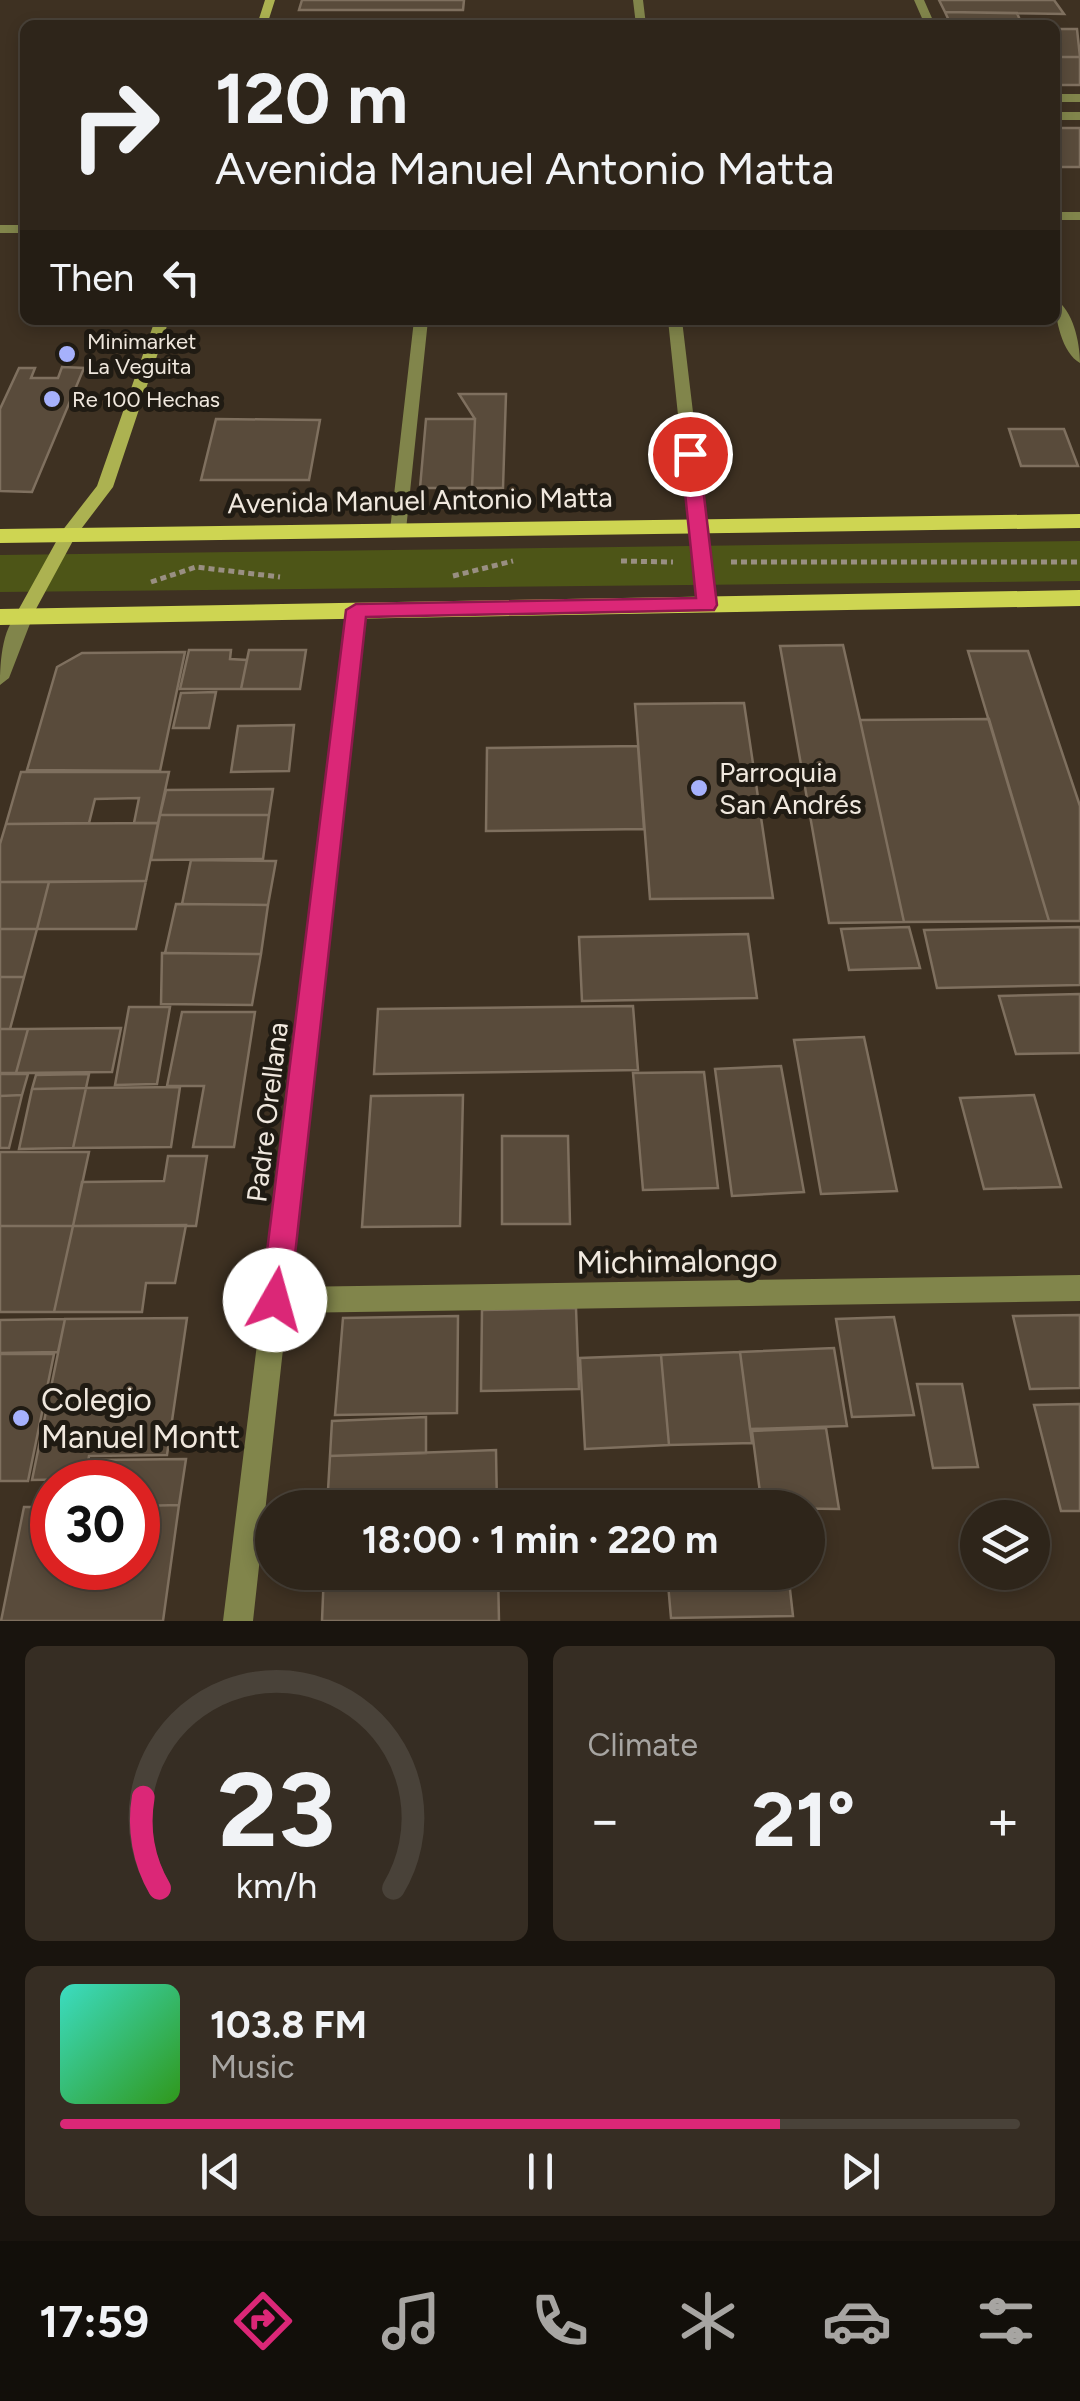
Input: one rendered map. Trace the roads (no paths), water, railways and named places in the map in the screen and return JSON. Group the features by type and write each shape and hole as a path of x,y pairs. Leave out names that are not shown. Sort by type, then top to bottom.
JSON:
{"main road":[{"path":"12,617 105,488 160,325"},
{"name":"Avenida Manuel Antonio Matta","path":"0,536 1080,521"},
{"path":"12,617 1080,598"}],"street":[{"path":"1060,314 1080,359"},
{"path":"398,530 420,325"},
{"path":"676,325 707,605"},
{"name":"Padre Orellana","path":"238,1621 356,610"},
{"path":"0,678 12,617"},
{"name":"Michimalongo","path":"275,1300 1080,1288"}],"place":[{"name":"Minimarket La Veguita","path":"67,354"},
{"name":"Re 100 Hechas","path":"52,399"},
{"name":"Parroquia San Andrés","path":"699,788"},
{"name":"Colegio Manuel Montt","path":"21,1418"}]}
